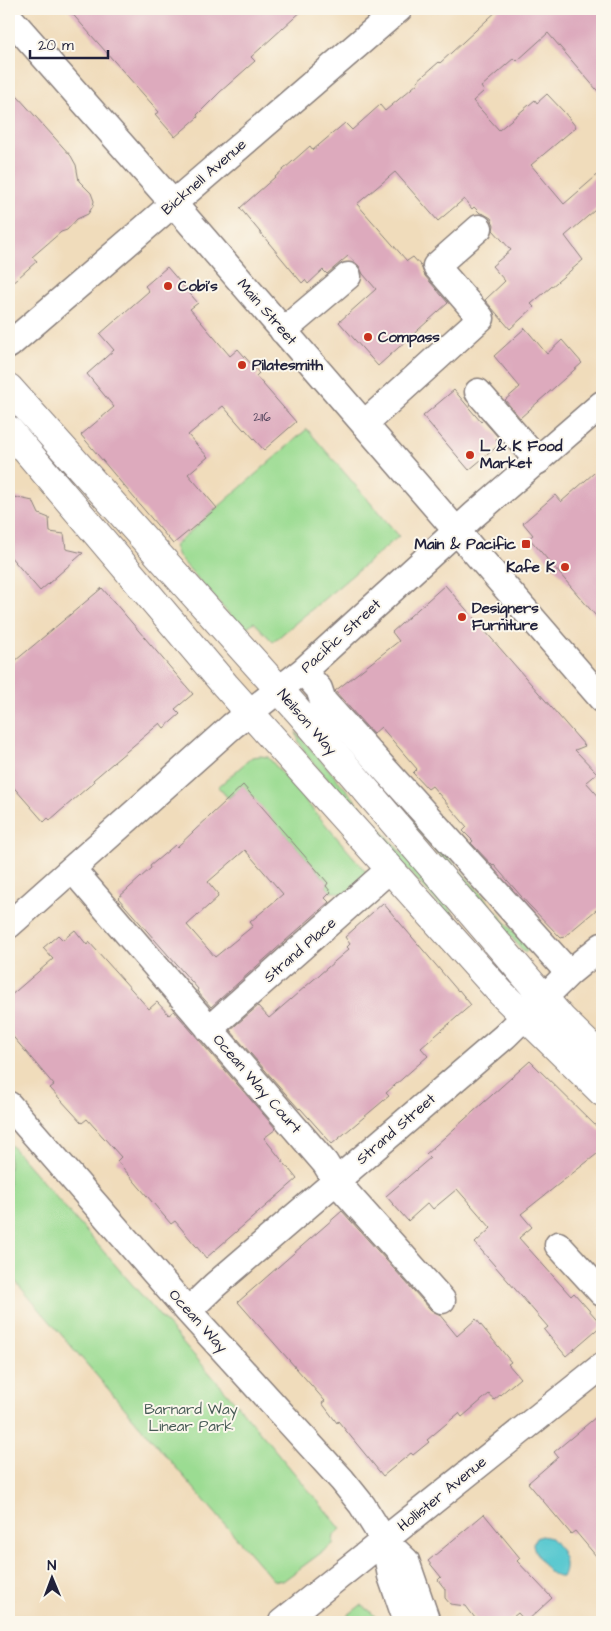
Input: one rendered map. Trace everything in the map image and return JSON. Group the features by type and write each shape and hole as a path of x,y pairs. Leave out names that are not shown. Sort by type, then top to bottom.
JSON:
{"main road":[{"name":"Neilson Way","path":"9,388 265,700 535,1008 602,1092"},
{"name":"Neilson Way","path":"9,430 225,685 265,700 390,870 500,993 562,1019 602,1058"}],"street":[{"name":"Bicknell Avenue","path":"9,345 399,9"},
{"name":"Main Street","path":"9,18 173,203 602,699"},
{"path":"364,424 481,318 436,266 479,228"},
{"path":"283,331 348,276"},
{"path":"478,392 538,461"},
{"name":"Pacific Street","path":"9,925 265,700 303,671 457,531 602,404"},
{"path":"303,671 319,689 323,701 569,974"},
{"name":"Ocean Way Court","path":"72,869 326,1163 336,1181 442,1300"},
{"name":"Strand Place","path":"209,1029 390,870"},
{"name":"Strand Street","path":"188,1311 215,1285 535,1008 569,974 602,946"},
{"name":"Ocean Way","path":"9,1105 188,1311 342,1480 362,1505 384,1540"},
{"path":"558,1245 602,1293"},
{"name":"Hollister Avenue","path":"282,1622 602,1366"},
{"path":"384,1540 391,1576 407,1622"},
{"path":"384,1540 406,1561 428,1622"}],"green space":[{"path":"307,429 399,536 273,642 254,622 243,630 178,556 174,546"},
{"path":"327,718 529,949 525,953 322,722"},
{"path":"296,732 453,912 451,915 448,915 308,757 299,742"},
{"path":"252,757 268,757 368,874 344,895 331,892 326,886 328,883 243,786 228,798 218,787"},
{"name":"Barnard Way Linear Park","path":"9,1143 240,1408 341,1529 334,1535 333,1544 283,1581 273,1580 9,1274"},
{"path":"361,1605 369,1610 380,1622 339,1622"}],"water":[{"path":"541,1536 551,1538 561,1551 565,1561 562,1577 558,1577 548,1570 536,1553 533,1543 536,1538"}],"building":[{"path":"68,9 304,9 251,57 255,61 220,92 197,115 198,117 175,137 155,114 159,112"},
{"path":"499,9 602,9 602,96 548,33 517,61 514,58 481,87 484,91 473,101 499,130 535,100 537,103 547,94 576,127 531,165 564,204 602,171 602,204 565,236 583,260 531,304 534,307 510,329 485,300 505,281 492,266 511,250 493,230 494,225 491,218 480,213 474,207 472,209 464,199 438,221 395,172 357,204 407,261 413,257 421,266 425,276 448,303 378,366 339,322 376,289 363,274 359,266 348,256 327,274 323,270 308,284 305,280 302,283 240,208 310,146 313,150 345,123 352,130 380,105 385,111"},
{"path":"9,87 71,156 76,165 79,181 91,193 94,201 88,214 77,219 67,230 61,232 32,257 37,261 9,286"},
{"path":"167,267 198,303 190,309 230,356 238,349 259,373 256,376 296,422 264,450 223,406 188,435 208,457 188,474 217,508 173,544 81,435 114,407 87,374 114,350 100,334 149,291 145,286"},
{"path":"525,328 547,354 562,340 582,363 520,418 505,400 520,387 494,356"},
{"path":"454,390 481,422 483,420 498,437 496,439 500,444 469,470 423,416"},
{"path":"602,466 602,623 529,538 533,535 523,523 555,495 561,502"},
{"path":"9,496 33,501 39,514 49,518 50,532 64,534 66,549 83,553 40,591 9,555"},
{"path":"445,585 585,746 575,750 597,773 586,782 602,800 602,905 561,938 494,865 471,843 473,841 463,831 467,827 432,786 428,789 413,773 417,769 381,727 373,734 335,691 399,641 392,632"},
{"path":"102,588 193,694 175,709 180,714 164,728 160,723 93,780 94,782 50,820 48,818 44,822 9,782 9,666"},
{"path":"243,785 328,883 326,886 331,892 325,898 329,902 211,1007 197,991 198,989 118,898 151,868 150,866 175,845 177,847","holes":["245,850 283,894 250,922 253,926 215,957 187,925 218,897 218,894 208,882"]},
{"path":"383,903 471,1005 421,1048 428,1056 386,1093 389,1096 332,1144 230,1030 258,1006 269,1018 349,949 347,947 350,944 345,937"},
{"path":"75,930 87,945 89,942 149,1009 157,1002 169,1015 174,1011 276,1129 264,1138 297,1179 206,1258 175,1221 171,1224 117,1161 121,1157 87,1119 82,1123 50,1088 54,1085 9,1032 9,997 53,959 43,948 58,935 63,940"},
{"path":"530,1061 602,1132 602,1150 521,1214 532,1227 519,1238 571,1296 574,1293 602,1325 566,1356 544,1330 548,1327 475,1243 491,1228 457,1189 433,1209 428,1203 408,1221 386,1196 430,1158 426,1154"},
{"path":"342,1211 431,1310 439,1314 457,1336 476,1319 511,1362 508,1364 520,1378 494,1400 489,1394 462,1417 459,1413 427,1440 429,1442 413,1455 411,1453 383,1476 338,1421 337,1423 322,1403 325,1401 238,1302"},
{"path":"602,1412 602,1563 575,1531 571,1534 528,1483 558,1457 554,1452"},
{"path":"484,1514 520,1558 517,1561 552,1598 526,1622 518,1613 507,1622 478,1622 466,1606 450,1604 445,1598 445,1589 438,1580 441,1577 428,1561"}],"place":[{"name":"Cobi's","path":"168,286"},
{"name":"Compass","path":"368,337"},
{"name":"Pilatesmith","path":"242,365"},
{"name":"L & K Food Market","path":"470,455"},
{"name":"Main & Pacific","path":"526,544"},
{"name":"Kafe K","path":"565,567"},
{"name":"Designers Furniture","path":"462,617"}]}
